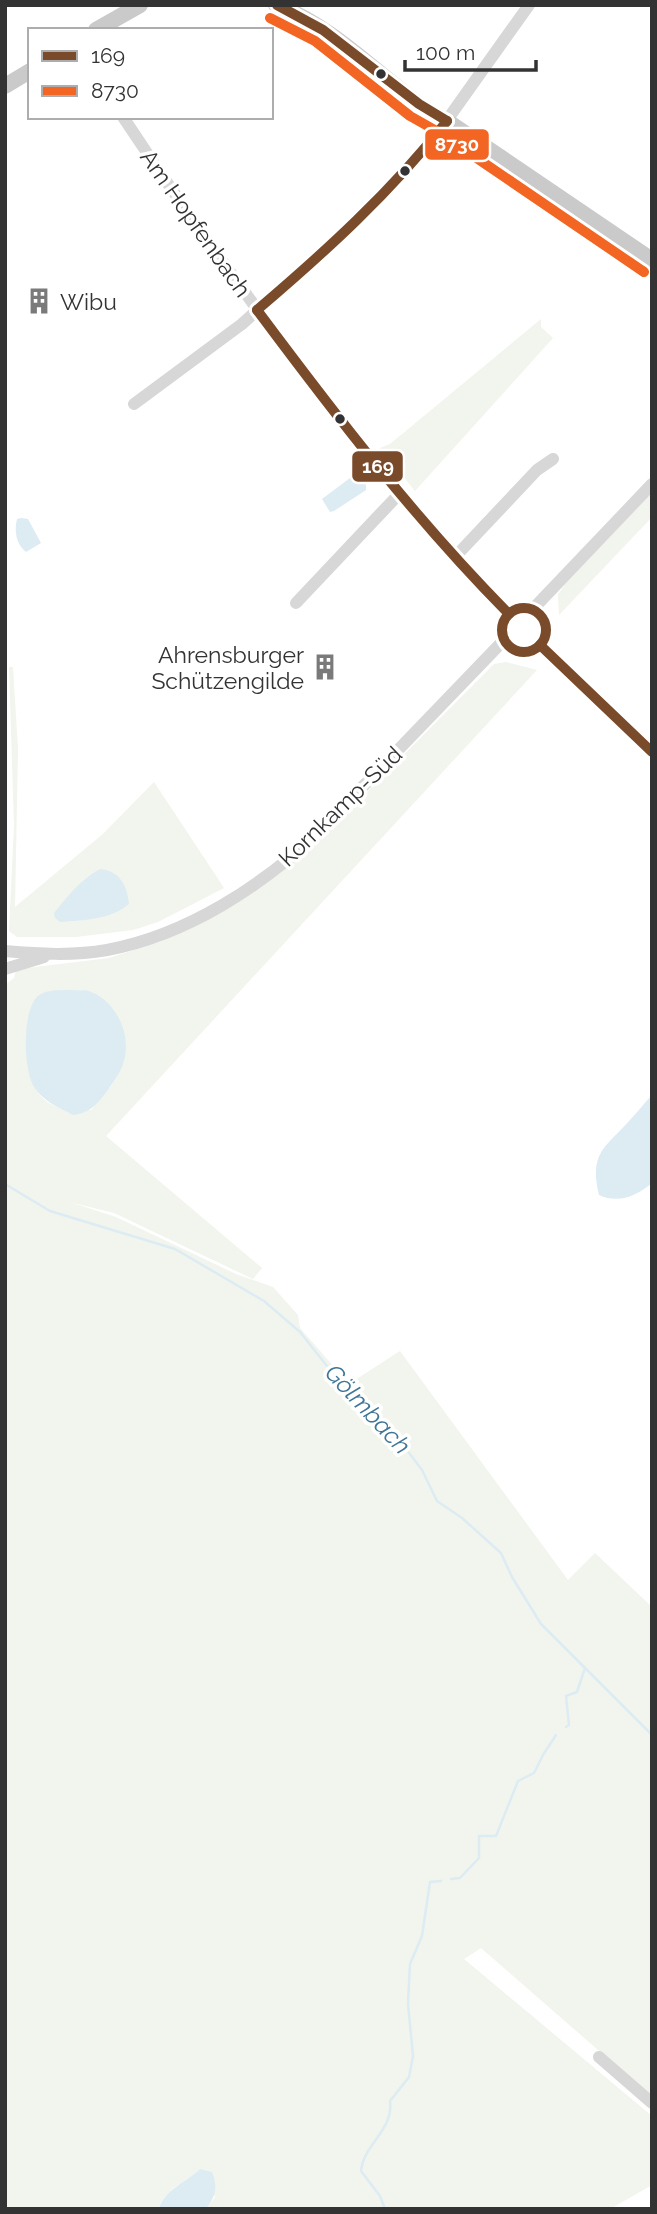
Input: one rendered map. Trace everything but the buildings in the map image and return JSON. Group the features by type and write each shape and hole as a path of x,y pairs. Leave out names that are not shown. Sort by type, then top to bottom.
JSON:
{"main road":[{"path":"100,28 140,5"},
{"path":"276,5 309,20 342,41 429,113 447,121 652,260"},
{"path":"300,5 347,35 434,105 447,121"},
{"path":"5,86 28,72"}],"street":[{"path":"134,404 190,364 257,310 360,217 405,171 447,121 529,5"},
{"name":"Am Hopfenbach","path":"124,119 257,310 400,493 454,558 509,614"},
{"path":"454,558 537,470 553,459"},
{"path":"536,612 560,582 652,484"},
{"path":"296,603 400,493"},
{"path":"523,608 536,612 545,627 540,645 523,652 508,644 503,624 509,614 523,608"},
{"name":"Kornkamp-Süd","path":"5,951 55,954 104,950 158,936 246,890 291,857 320,831 485,660 508,644"},
{"path":"540,645 652,752"},
{"name":"Kornkamp-Süd","path":"8,965 55,954"},
{"path":"599,2057 652,2103"}],"shaded area":[{"path":"541,319 541,327 553,338 415,491 380,448 390,444"},
{"path":"359,474 366,490 330,512 322,499"},
{"path":"652,492 652,517 559,615 558,595 565,584"},
{"path":"17,519 28,519 41,543 26,552 16,533"},
{"path":"506,662 537,670 106,1136 262,1268 253,1279 114,1213 73,1203 116,1217 236,1274 273,1287 298,1315 300,1328 349,1384 400,1351 568,1580 595,1553 652,1607 652,2097 481,1948 464,1959 652,2116 652,2185 610,2209 206,2209 215,2197 200,2169 170,2191 159,2209 5,2209 5,985 14,978 19,969 109,958 159,942 189,928 301,855 494,664","holes":["85,990 107,1003 119,1020 123,1038 120,1069 112,1085 91,1110 58,1107 46,1101 32,1081 27,1056 28,1018 55,991"]},
{"path":"9,667 13,667 18,749 15,907 103,834 154,782 224,888 158,922 133,930 76,937 17,937 9,931 14,826"},
{"path":"100,869 113,873 121,880 129,904 114,913 96,918 60,922 55,918 54,913 69,895 86,878"},
{"path":"57,990 85,990 104,1000 112,1008 123,1028 126,1050 119,1073 101,1099 89,1110 73,1115 47,1100 30,1079 26,1053 27,1023 30,1010 41,994"},
{"path":"652,1095 652,1183 640,1192 620,1199 599,1195 596,1169 601,1152"},
{"path":"200,2169 212,2172 215,2182 214,2196 206,2209 159,2209 170,2192"}],"waterway":[{"name":"Gölmbach","path":"5,1184 50,1211 175,1249 264,1301 300,1332 327,1366 394,1433 422,1470 437,1501 462,1518 501,1553 512,1577 541,1624 652,1735"},
{"path":"566,1727 569,1725 566,1696 577,1692 585,1668"},
{"path":"451,1879 460,1878 479,1858 479,1836 496,1836 518,1781 534,1773 556,1735"},
{"path":"385,2209 380,2196 361,2171 367,2153 387,2121 390,2101 409,2077 413,2056 408,2004 410,1964 422,1936 430,1882 441,1881"}],"transit line":[{"name":"169","path":"277,5 323,30 419,104 447,121"},
{"name":"8730","path":"270,18 315,41 410,116 440,133 644,272"},
{"name":"169","path":"257,310 356,220 426,147 447,121"},
{"name":"169","path":"257,310 378,466 442,542 509,614"},
{"name":"169","path":"524,608 539,615 546,630 539,645 524,652 509,645 502,630 509,615 524,608"},
{"name":"169","path":"540,645 652,752"}],"place":[{"name":"Wibu","path":"39,301"},
{"name":"Ahrensburger Schützengilde","path":"325,667"}]}
